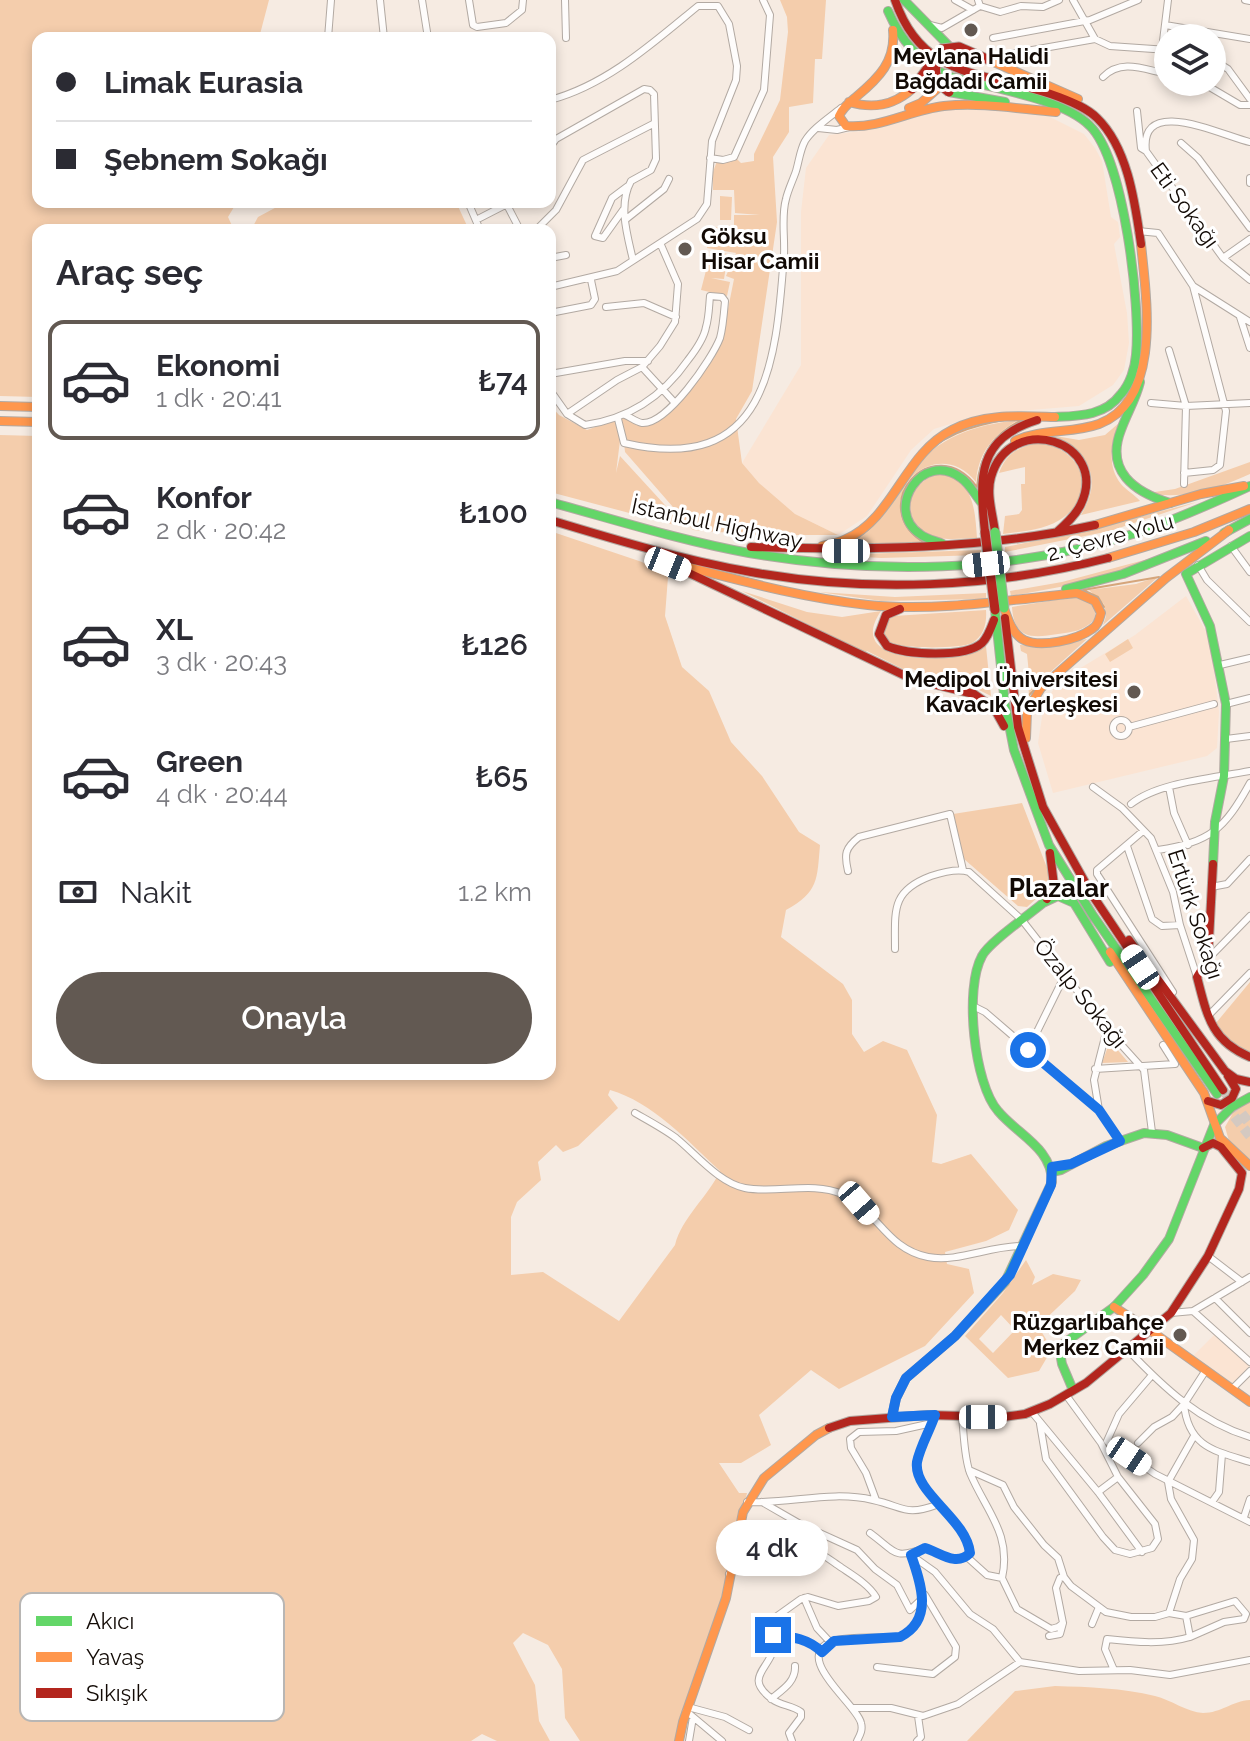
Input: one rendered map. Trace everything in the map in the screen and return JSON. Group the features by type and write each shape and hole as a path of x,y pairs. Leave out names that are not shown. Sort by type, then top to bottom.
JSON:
{"main road":[{"path":"886,0 895,38 894,54 882,74 845,105 840,119 849,127 871,125 928,108 954,105 1056,112"},
{"path":"895,0 910,34 935,59 949,66 1067,100 1087,110 1105,126"},
{"path":"904,0 949,46"},
{"path":"798,549 837,544 862,531 880,512 914,459 949,431 989,418 1092,415 1109,407 1124,390 1136,355 1137,312 1133,271 1113,174 1099,136 1083,119 1045,103 948,76 934,69 910,49 897,32 888,11"},
{"path":"845,105 872,106 902,98 912,89 936,51 946,45 962,47 1088,104 1101,117 1121,157 1138,231 1149,312 1140,382 1117,441 1118,465 1125,479 1137,491 1170,503"},
{"path":"989,60 959,49 944,53 936,63 935,75 940,87 949,92 1083,119"},
{"path":"849,127 913,107 937,89"},
{"path":"614,540 726,589 912,679 982,698 1000,716 1049,845 1110,940 1220,1092 1075,868 1043,807 1016,715 990,532 991,475 1007,447 1035,432 1080,428 1107,421 1127,404 1140,382"},
{"path":"0,406 32,407"},
{"path":"981,502 982,474 987,458 1001,438 1031,421 1055,417"},
{"path":"0,421 32,422"},
{"path":"1007,447 1035,438 1050,439 1069,448 1082,463 1086,481 1083,499 1073,516 1057,532"},
{"path":"957,546 934,542 915,531 905,513 908,490 923,474 949,470 968,481 981,502 990,532"},
{"path":"718,546 846,551 957,546 1021,539 1085,527 1228,488 1250,486"},
{"name":"İstanbul Highway","path":"556,504 718,546 784,558 850,566 920,568 1006,562 1093,544 1201,509 1250,486"},
{"name":"2. Çevre Yolu","path":"556,522 682,558 779,577 875,586 982,583 1024,578 1106,560 1185,535 1250,509"},
{"path":"652,558 796,594 869,605 904,607 984,603 1045,594 1123,574 1178,554 1250,519"},
{"path":"1026,756 1026,720 1037,693 1144,597 1229,530"},
{"path":"1197,977 1208,959 1214,833 1224,776 1226,704 1210,626 1186,574 1250,536"},
{"path":"999,609 1016,634 1035,642 1083,634 1096,626 1099,606 1089,596 1077,593 1045,594"},
{"path":"904,607 886,615 878,631 886,645 911,652 975,648 988,634 999,609"},
{"path":"999,609 998,642 1014,750"},
{"path":"1043,903 1054,885 1049,845"},
{"path":"1075,868 1235,1087 1228,1104 1220,1106 1208,1101"},
{"path":"1056,1168 998,1110 984,1091 977,1046 977,964 983,953 1043,903 1058,895 1067,896 1127,990 1144,1005"},
{"path":"1092,914 1106,945 1208,1101 1214,1125 1225,1145 1250,1166"},
{"name":"Ertürk Sokağı","path":"1197,977 1221,1041 1228,1048 1250,1057"},
{"path":"1225,1071 1236,1079 1250,1082"},
{"path":"1070,1393 1059,1347 1114,1307 1143,1275 1169,1239 1200,1150 1214,1125 1232,1107 1250,1097"},
{"path":"892,1417 896,1398 906,1378 955,1336 999,1289 1015,1266 1056,1168 1120,1141 1152,1132 1200,1150"},
{"path":"679,1741 726,1598 747,1502 764,1478 816,1435 832,1426 892,1417 1003,1417 1031,1411 1070,1393 1128,1350 1171,1313 1208,1256 1239,1189 1242,1173 1217,1144 1209,1143 1200,1150"},
{"path":"1239,1189 1250,1177"},
{"path":"1114,1307 1250,1402"}],"street":[{"path":"328,32 331,0"},
{"path":"380,0 381,32"},
{"path":"422,0 427,32"},
{"path":"469,0 473,25 477,27 506,23 522,10 523,0"},
{"path":"565,0 566,38"},
{"path":"710,158 734,157 764,90 770,15 763,0"},
{"path":"955,0 973,10"},
{"path":"927,24 944,27 979,3 1000,12 1021,6 1043,7 1059,0"},
{"path":"1073,0 1095,39 1110,46 1154,49"},
{"path":"993,38 1084,21 1138,0"},
{"path":"1165,24 1168,0"},
{"path":"556,98 618,68 659,40 698,6 718,6 729,24 737,66 736,80 712,141 707,204 697,219 617,271 591,280 556,286"},
{"path":"944,27 943,36 949,46"},
{"path":"1226,35 1250,39"},
{"path":"1004,55 1095,39"},
{"path":"1103,77 1111,68 1120,66 1154,72"},
{"path":"1225,96 1240,105 1250,102 1226,68"},
{"path":"556,139 644,89 650,90 654,94 656,159 651,170 631,181 612,198 595,236 603,238 625,207"},
{"path":"621,417 624,443 674,450 719,440 735,429 751,408 767,374 776,336 786,200 804,144 845,105"},
{"path":"1137,111 1139,142 1146,151"},
{"name":"Eti Sokağı","path":"1250,142 1214,133 1195,124 1159,122 1147,133 1146,151 1223,258 1250,280"},
{"path":"542,224 556,210 583,160 653,124"},
{"path":"818,128 837,130 849,127"},
{"path":"1181,143 1198,158 1250,228"},
{"path":"624,221 664,189 669,179"},
{"path":"628,186 624,221 633,260"},
{"path":"471,208 478,224"},
{"path":"476,220 501,208"},
{"path":"1138,231 1158,233 1193,286 1225,403 1221,463 1213,470 1184,473"},
{"path":"1223,258 1250,239"},
{"path":"567,414 645,364 660,346 676,317 678,284 661,245"},
{"path":"556,257 566,255"},
{"path":"556,312 591,305 595,299 591,280"},
{"path":"1193,286 1250,322"},
{"path":"556,398 567,414 585,425 621,417 673,382 706,330 710,296 722,297 725,301 721,334 710,359 688,390 648,422 640,423 621,417"},
{"path":"606,307 644,303 676,317"},
{"path":"1240,317 1250,348"},
{"path":"1169,350 1186,406 1184,484"},
{"path":"694,351 710,359"},
{"path":"556,373 625,361 645,364 675,403"},
{"path":"1151,403 1186,406 1250,403"},
{"path":"1231,546 1250,572"},
{"path":"1198,565 1207,580 1250,622"},
{"path":"1220,665 1250,658"},
{"path":"1226,704 1250,698"},
{"path":"1129,727 1214,704"},
{"path":"1226,739 1250,736"},
{"path":"1131,804 1142,795 1169,787 1250,771"},
{"path":"1158,850 1188,845 1214,833 1232,813 1250,783"},
{"name":"Ertürk Sokağı","path":"1093,787 1122,808 1151,838 1158,850 1197,977"},
{"path":"1169,787 1174,813 1188,845"},
{"path":"848,871 845,855 848,846 859,837 950,814 963,870 940,873 916,881 903,890 895,917 895,949"},
{"path":"1143,831 1097,870 1097,874 1172,991 1177,1006"},
{"path":"1127,846 1152,919 1162,926 1180,925"},
{"path":"1211,887 1227,884 1250,859"},
{"name":"Özalp Sokağı","path":"963,870 978,879 1022,920 1107,1029 1140,1066"},
{"path":"1208,959 1250,916"},
{"path":"1209,1015 1250,973"},
{"path":"1028,1050 1065,975"},
{"path":"975,1007 985,1012 1099,1110 1120,1141"},
{"path":"1099,1110 1095,1069 1107,1029"},
{"path":"1095,1069 1175,1064 1163,1045"},
{"path":"1140,1066 1144,1070 1152,1132"},
{"path":"635,1113 674,1136 725,1179 743,1188 839,1192 859,1203 901,1248 927,1257 949,1259 1003,1245 1024,1246"},
{"path":"1208,1256 1242,1282"},
{"path":"1171,1313 1193,1311 1250,1278"},
{"path":"1215,1298 1250,1333"},
{"path":"1193,1311 1250,1362"},
{"path":"1128,1350 1184,1404 1215,1423 1250,1437"},
{"path":"1138,1443 1154,1427 1172,1417 1206,1370"},
{"path":"1232,1389 1250,1371"},
{"path":"1104,1442 1119,1414 1152,1375"},
{"path":"1040,1424 1046,1459 1115,1550 1130,1554 1142,1552 1156,1544 1155,1524 1118,1477 1104,1442 1070,1393"},
{"path":"1184,1404 1186,1420 1194,1436 1209,1449 1250,1462"},
{"path":"1031,1411 1098,1492 1142,1552"},
{"path":"962,1417 969,1470 1000,1530 1006,1550 1002,1578 1017,1609 1051,1629 1063,1623"},
{"path":"876,1500 866,1473 851,1448 850,1439 859,1432 896,1431 934,1419"},
{"path":"911,1555 925,1548 958,1560 970,1553 964,1533 922,1482 917,1471 917,1460 934,1419"},
{"path":"1169,1613 1180,1579 1192,1559 1194,1540 1171,1499 1168,1482 1194,1436"},
{"path":"1104,1442 1168,1482 1247,1520 1250,1499"},
{"path":"1212,1502 1219,1492 1222,1454"},
{"path":"969,1470 1003,1485 1014,1507 1058,1558 1064,1577 1071,1586 1099,1607 1115,1615 1131,1617 1155,1617 1169,1613 1186,1616 1235,1601 1246,1614 1244,1619 1224,1622 1190,1637 1145,1642 1107,1639 1105,1649 1114,1670"},
{"path":"1098,1492 1118,1477"},
{"path":"747,1502 845,1495 876,1500 908,1512 939,1504"},
{"path":"762,1502 802,1525 857,1550 875,1569 897,1585 910,1610 923,1594"},
{"path":"870,1533 899,1554 911,1555 935,1572 970,1614 993,1629 1020,1662 1088,1672 1155,1671 1170,1675 1250,1660"},
{"path":"729,1574 772,1548 797,1543 806,1545 849,1573 873,1590 876,1597 838,1606 804,1598 773,1619 774,1649 758,1674 758,1682 771,1699 801,1712 801,1717 789,1733 792,1741"},
{"path":"877,1667 933,1674 955,1657 956,1647 923,1594 911,1555"},
{"path":"967,1557 987,1575 1002,1578"},
{"path":"1049,1636 1058,1636 1063,1623 1056,1588 1060,1578 1064,1577"},
{"path":"857,1741 862,1729 854,1708 822,1672 819,1662 822,1652 831,1643 860,1637 900,1637 907,1633 922,1609 923,1594"},
{"path":"804,1598 817,1628 831,1643"},
{"path":"1092,1624 1099,1607"},
{"path":"1186,1616 1190,1637"},
{"path":"773,1635 812,1643 822,1652"},
{"path":"854,1708 891,1708 918,1716 958,1704 1020,1662"},
{"path":"771,1699 789,1683 795,1666"},
{"path":"689,1712 725,1717 749,1730"},
{"path":"689,1712 689,1741"},
{"path":"689,1712 722,1741"},
{"path":"918,1716 921,1740"}],"shaded area":[{"path":"0,0 269,0 261,32 32,32 32,208 233,208 228,217 231,224 32,224 32,397 0,396"},
{"path":"780,0 826,0 822,59 815,59 813,103 789,107 789,132 773,157 777,222 752,391 736,419 742,463 759,483 795,514 838,535 757,535 693,530 625,452 622,424 616,473 620,456 686,528 556,494 556,412 587,430 625,416 640,424 676,406 714,358 722,339 734,279 726,276 736,253 707,248 710,228 734,225 734,215 760,215 735,213 734,190 713,190 713,172 717,161 736,158 741,163 754,161 754,154 780,100 787,17"},
{"path":"934,110 1034,113 1050,117 1084,134 1095,148 1102,161 1111,217 1118,222 1120,237 1114,244 1127,313 1129,343 1124,370 1113,385 1079,406 983,414 934,429 911,450 867,516 838,535 795,514 759,483 742,463 801,365 801,212 806,168 829,135 862,131"},
{"path":"720,196 732,197 731,220 720,220"},
{"path":"275,208 459,208 466,224 254,224 258,217"},
{"path":"711,251 728,254 724,279 711,278 730,282 727,296 701,290"},
{"path":"1018,420 989,445 980,462 976,482 960,468 943,464 926,467 912,477 903,491 900,508 906,526 922,543 849,544 878,521 920,461 944,442 987,425"},
{"path":"1119,423 1113,446 1113,469 1121,484 1140,501 1081,515 1091,490 1089,469 1077,451 1055,436 1079,440 1105,435"},
{"path":"0,435 32,436 32,1080 556,1080 556,533 642,562 668,577 665,616 682,667 709,691 731,742 762,776 799,832 820,845 814,884 805,897 786,910 781,937 843,984 852,1000 852,1034 864,1052 883,1041 907,1050 937,1115 932,1162 941,1164 971,1154 1018,1210 1009,1230 986,1241 945,1252 947,1264 969,1269 974,1293 925,1346 839,1389 811,1370 759,1415 771,1445 741,1463 719,1463 739,1493 747,1493 722,1600 676,1741 580,1741 565,1718 562,1669 548,1645 523,1633 513,1643 535,1685 539,1721 550,1741 497,1741 482,1734 471,1741 0,1741","holes":["610,1090 640,1104 669,1124 720,1171 683,1225 675,1245 619,1321 543,1272 511,1275 511,1217 517,1202 541,1180 538,1162 556,1145 563,1152 578,1146 618,1108 608,1095"]},
{"path":"1036,443 1063,451 1073,460 1080,470 1081,494 1064,517 1050,525 1003,534 1005,516 1019,514 1022,510 1021,484 1025,484 1025,467 999,473 1013,453"},
{"path":"1250,462 1250,474 1213,488 1174,495 1148,493 1175,489"},
{"path":"941,474 960,483 971,498 977,538 945,539 933,536 918,527 912,518 910,509 915,490 931,477"},
{"path":"1197,502 1110,531 1005,552 1005,547 1072,534"},
{"path":"981,550 981,555 881,558 831,555"},
{"path":"1163,555 1107,576 1011,596 1010,591 1062,582"},
{"path":"1157,577 1103,625 1106,616 1104,604 1089,590 1136,584"},
{"path":"742,591 807,612 842,617 881,611 873,630 877,643 890,652 909,657 953,656 986,646 991,696 973,687 935,680 911,668 909,672"},
{"path":"819,592 895,597 986,593 986,599 881,601"},
{"name":"Medipol Üniversitesi Kavacık Yerleşkesi","path":"1186,596 1208,635 1212,652 1219,712 1217,748 1207,756 1053,793 1038,743 1044,704 1059,681 1135,635"},
{"path":"1074,597 1092,603 1096,611 1094,620 1082,629 1033,636 1017,626 1012,607"},
{"path":"986,610 982,633 972,643 965,645 904,646 889,642 883,631 888,620 894,616"},
{"path":"1087,639 1029,694 1027,654 1021,651 1020,645 1047,646"},
{"path":"1128,639 1133,648 1110,662 1105,654"},
{"path":"1022,803 1049,873 1049,887 1027,907 1018,906 964,859 953,814"},
{"path":"1250,982 1250,1053 1230,1042 1216,1023"},
{"path":"1110,1041 1128,1062 1102,1063"},
{"path":"1250,1102 1250,1160 1229,1141 1225,1127 1234,1111"},
{"path":"1026,1260 1035,1277 1032,1285 1053,1274 1081,1280 1075,1291 1038,1326 1052,1349 1039,1371 1008,1378 965,1336 1003,1293","holes":["1001,1315 1015,1330 993,1353 979,1339"]},
{"path":"1215,1334 1250,1365 1232,1385 1193,1356"},
{"path":"1055,1686 1143,1693 1203,1713 1250,1700 1250,1741 967,1741 1015,1691"}],"waterway":[{"path":"1010,419 1024,419 1004,431 990,446 981,464 977,487 960,471 942,466 925,469 911,480 903,494 901,511 908,529 926,544 840,547 875,523 913,467 933,447 969,428 1010,419"},
{"path":"1104,607 1098,597 1083,590 1159,577"},
{"path":"1027,697 1036,688"}],"tunnel":[{"path":"937,89 950,70 950,47"},
{"path":"1223,1090 1250,1124"},
{"path":"1225,1105 1250,1136"}],"traffic: fast":[{"path":"904,0 950,47"},
{"path":"888,11 912,49 938,70 948,76 1062,108 1090,126 1102,143 1121,200 1128,235 1136,304 1135,360 1127,386 1107,407 1091,413 1055,417"},
{"path":"949,92 1005,102"},
{"path":"1140,382 1121,430 1117,457 1120,468 1134,486 1170,503"},
{"path":"943,544 922,536 910,524 906,511 912,486 933,471 947,471 964,480 981,502"},
{"path":"556,504 749,553 845,565 942,566 1039,557 1086,547 1163,524 1250,486"},
{"path":"1224,533 1250,519"},
{"path":"995,532 1004,608"},
{"path":"1213,864 1215,822 1224,776 1226,704 1210,626 1186,574 1250,536"},
{"path":"1066,589 1123,574 1206,541"},
{"path":"995,610 1005,704 1014,750 1049,845 1092,914 1217,1094"},
{"path":"1043,903 1058,896 1074,903 1110,962"},
{"path":"892,1417 896,1398 906,1378 955,1336 1005,1282 1052,1182 1050,1170 1040,1151 1006,1120 990,1098 978,1059 973,1012 977,971 982,956 1001,936 1043,903"},
{"path":"1073,1390 1062,1364 1059,1347 1114,1307 1143,1275 1169,1239 1214,1125 1232,1107 1250,1097"},
{"path":"1052,1172 1106,1146 1144,1133 1167,1135 1203,1148"}],"traffic: slow":[{"path":"893,30 892,51 884,68 846,105 839,116 846,126 871,125 931,108 958,105 1056,112"},
{"path":"989,60 1078,99"},
{"path":"849,102 882,104 898,99 912,89"},
{"path":"909,108 921,103 937,89"},
{"path":"1015,441 1036,434 1099,424 1119,412 1133,393 1142,370 1146,344 1146,291 1141,244"},
{"path":"0,406 32,407"},
{"path":"822,546 843,540 862,529 888,502 922,454 952,430 989,418 1055,417"},
{"path":"0,421 32,422"},
{"path":"1095,525 1201,494 1244,486"},
{"path":"1108,558 1194,532 1250,509"},
{"path":"1026,738 1027,711 1041,688 1166,578 1229,530"},
{"path":"652,558 787,591 868,605 946,606 1077,593 1095,601 1101,613 1096,626 1085,633 1059,642 1040,643 1024,640 1016,634 1004,608"},
{"path":"1110,952 1204,1093 1220,1138 1250,1166"},
{"path":"1114,1307 1151,1331"},
{"path":"1151,1331 1250,1402"},
{"path":"679,1741 726,1598 743,1512 764,1478 829,1428"}],"traffic: jam":[{"path":"895,0 907,27 923,47 941,60 984,77 1059,97 1084,108 1097,118 1108,130 1123,160 1133,194 1141,244"},
{"path":"912,89 942,49 959,47 989,60"},
{"path":"944,52 937,63 936,73 949,92"},
{"path":"985,532 982,494 986,462 1003,438 1037,420"},
{"path":"995,532 990,497 991,477 1002,456 1017,444 1035,439 1054,442 1070,450 1082,464 1086,482 1081,504 1057,532"},
{"path":"556,522 726,567 840,583 885,585 975,581 1020,576 1108,558"},
{"path":"751,547 967,544 1095,525"},
{"path":"985,532 995,610"},
{"path":"689,573 912,679 974,694 994,708 1004,726"},
{"path":"900,609 886,615 879,634 887,646 908,651 936,654 974,648 984,641 994,620"},
{"path":"1005,618 1018,727 1043,807 1091,893 1223,1090"},
{"path":"1047,899 1054,885 1050,853"},
{"path":"1213,864 1208,959 1197,977 1208,1015 1219,1035 1237,1051 1250,1057"},
{"path":"1129,940 1225,1071 1236,1079 1250,1082"},
{"path":"1208,1101 1221,1105 1232,1098 1236,1089 1228,1076"},
{"path":"829,1428 850,1421 927,1415 1003,1417 1025,1414 1050,1404 1086,1383 1171,1313 1208,1256 1239,1189 1242,1173 1221,1147 1213,1143 1203,1148"}],"place":[{"name":"Mevlana Halidi Bağdadi Camii","path":"971,30"},
{"name":"Göksu Hisar Camii","path":"685,249"},
{"name":"Medipol Üniversitesi Kavacık Yerleşkesi","path":"1134,692"},
{"name":"Rüzgarlıbahçe Merkez Camii","path":"1180,1335"}],"district":[{"name":"Plazalar","path":"1059,888"}],"route":[{"path":"773,1635 812,1643 822,1652 834,1641 860,1637 900,1637 916,1622 924,1597 911,1555 925,1548 958,1560 970,1553 964,1533 922,1482 917,1471 917,1460 935,1415 892,1417 896,1398 906,1378 955,1336 1005,1282 1051,1185 1052,1167 1071,1164 1120,1141 1099,1110 1028,1050"}]}
